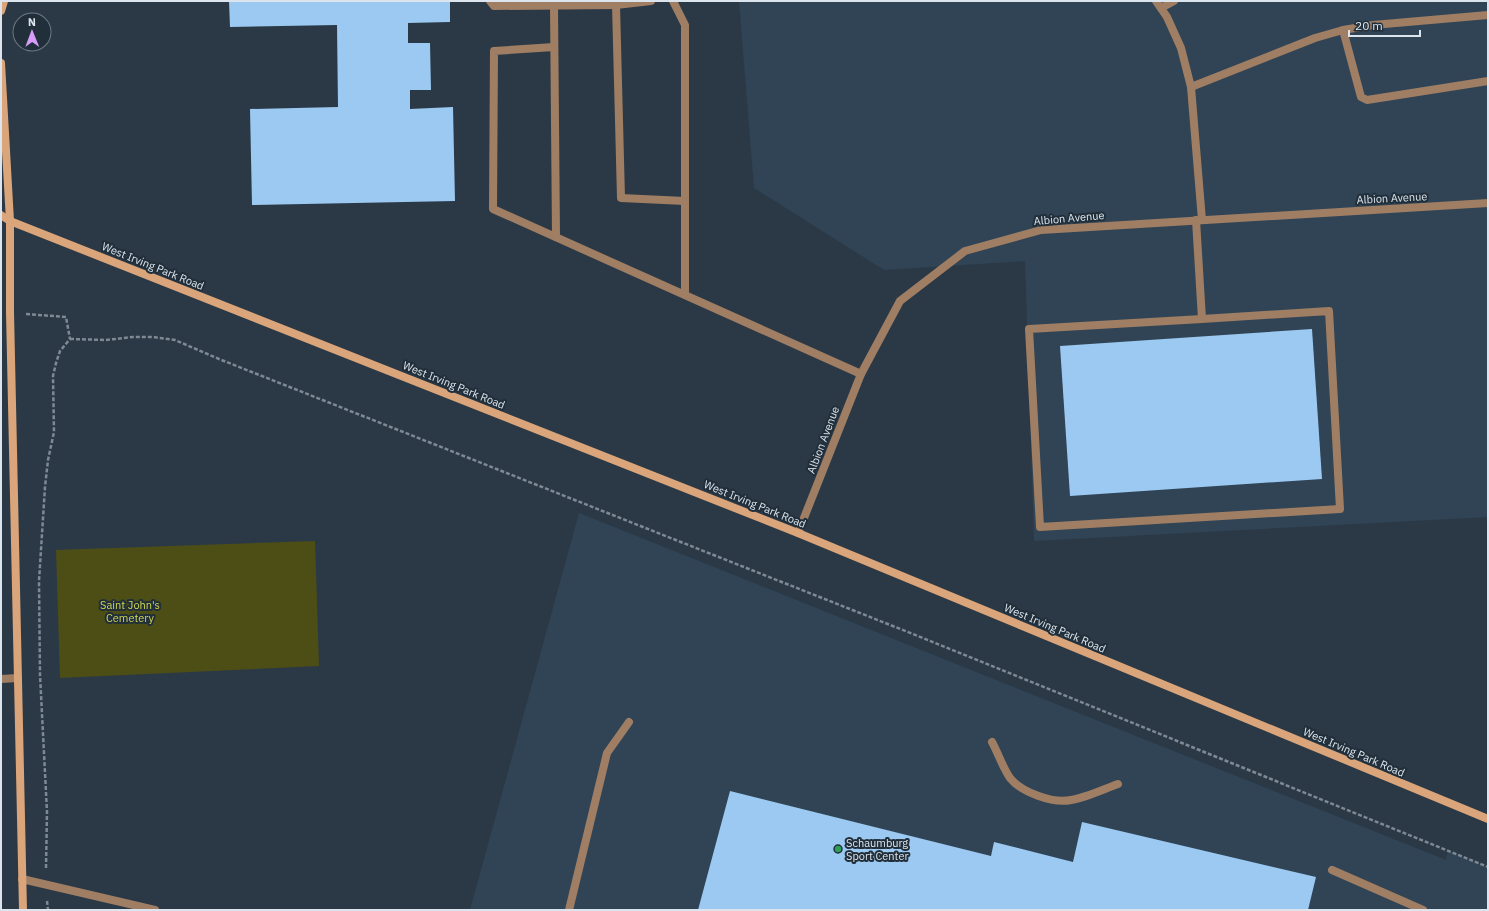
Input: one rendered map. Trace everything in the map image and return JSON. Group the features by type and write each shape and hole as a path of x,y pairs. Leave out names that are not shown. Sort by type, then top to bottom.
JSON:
{"main road":[{"path":"1,11 4,1"},
{"path":"1,63 10,221 10,312 23,910"},
{"name":"West Irving Park Road","path":"1,215 10,221 798,533 1488,819"},
{"name":"West Irving Park Road","path":"1,221 10,221"}],"street":[{"path":"490,1 494,6 616,5 651,1"},
{"path":"673,1 685,25 685,294"},
{"path":"1156,1 1167,17 1181,48 1191,87 1199,220 1202,319"},
{"path":"1161,8 1174,1"},
{"path":"616,5 621,198 685,201"},
{"path":"554,6 556,237"},
{"path":"1191,87 1315,38 1344,30 1373,25 1488,15"},
{"path":"1344,30 1362,97 1367,100 1488,81"},
{"path":"554,47 494,51 493,209 861,374"},
{"name":"Albion Avenue","path":"798,533 861,374 900,301 965,251 1041,230 1488,203"},
{"path":"1329,311 1340,510 1040,527 1029,329 1202,319 1329,311"},
{"path":"1,679 18,678"},
{"path":"569,910 606,753 629,722"},
{"path":"992,742 1010,778 1025,790 1038,795 1058,800 1071,800 1118,784"},
{"path":"1332,870 1423,910"},
{"path":"22,879 155,910"}],"path":[{"path":"10,312 66,317 70,339"},
{"path":"70,339 106,340 146,337 175,340 219,359 925,639 1488,867"},
{"path":"48,910 46,885 47,812 40,675 39,581 45,487 48,460 54,432 53,376 60,351 70,339"}],"shaded area":[{"path":"739,1 1488,1 1488,517 1034,541 1025,261 884,270 754,188"},
{"path":"579,513 1446,860 1448,850 1488,867 1488,910 470,910"}],"green space":[{"name":"Saint John's Cemetery","path":"315,541 319,666 60,678 56,550"}],"building":[{"path":"229,1 450,1 450,22 408,23 408,43 430,43 431,90 410,90 410,109 453,107 455,201 252,205 250,109 338,107 337,25 230,27"},
{"path":"1312,329 1322,479 1070,496 1060,346"},
{"name":"Schaumburg Sport Center","path":"730,791 991,856 994,842 1073,862 1082,822 1316,877 1308,910 698,910"}],"place":[{"name":"Schaumburg Sport Center","path":"838,849"}]}
